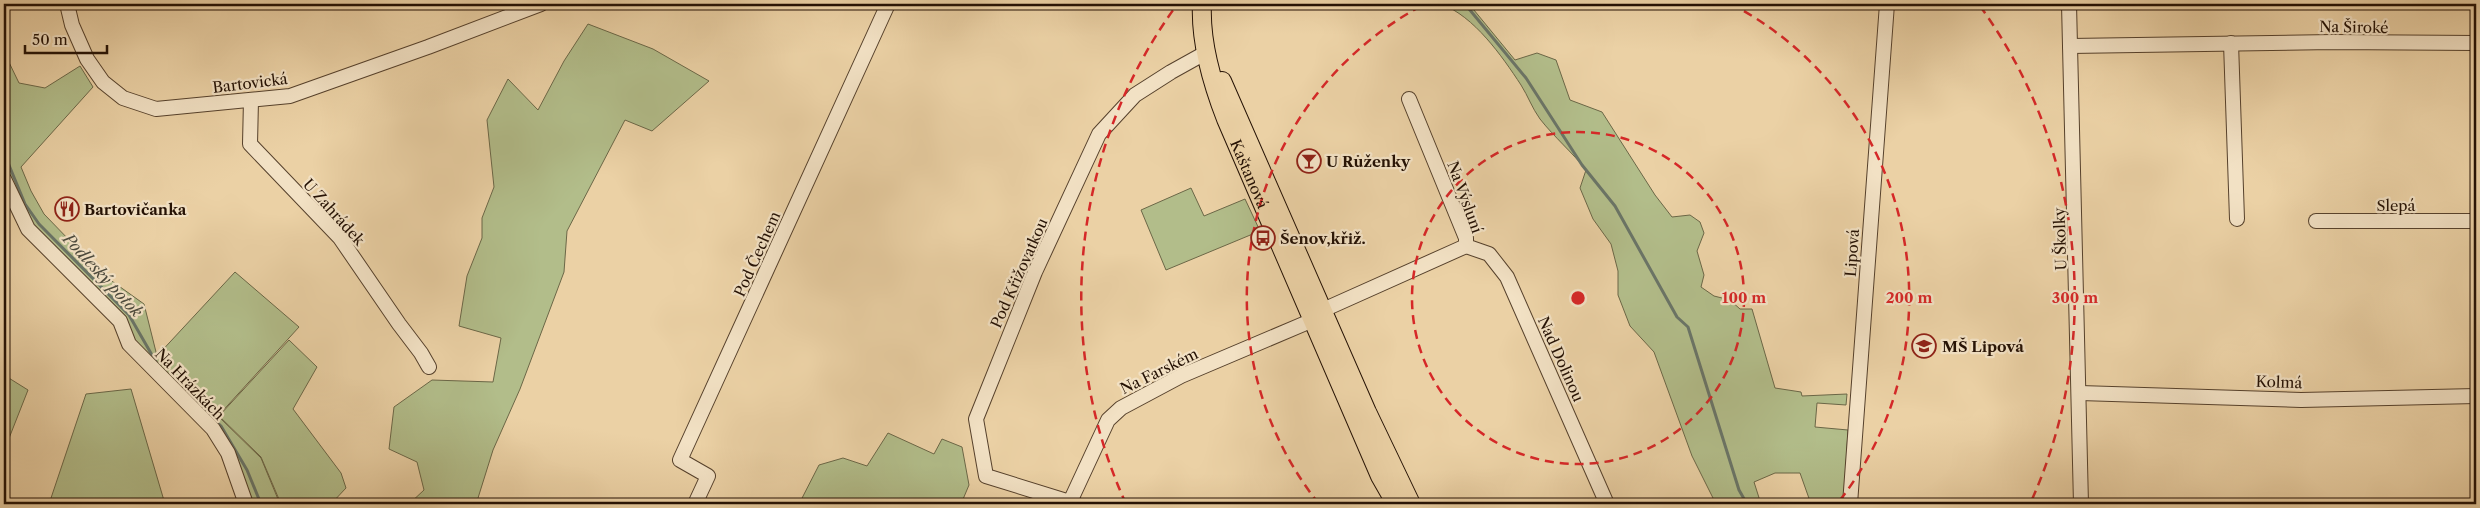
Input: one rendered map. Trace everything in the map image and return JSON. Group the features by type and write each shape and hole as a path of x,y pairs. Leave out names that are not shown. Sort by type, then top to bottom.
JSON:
{"main road":[{"name":"Kaštanová","path":"1202,4 1203,33 1215,92 1226,119 1318,315 1411,504"},
{"name":"Kaštanová","path":"1318,315 1380,476 1396,504"}],"street":[{"name":"Bartovická","path":"67,4 72,25 87,59 103,82 123,98 156,109 290,96 541,4"},
{"name":"Pod Čechem","path":"695,504 708,476 680,460 888,4"},
{"name":"Lipová","path":"1850,504 1887,4"},
{"name":"U Školky","path":"2069,4 2080,393 2081,504"},
{"name":"Na Široké","path":"2070,46 2476,43"},
{"path":"2232,44 2236,219"},
{"name":"Pod Křižovatkou","path":"1072,504 986,476 976,419 1035,272 1098,134 1135,95 1207,52"},
{"name":"Na Výsluní","path":"1318,315 1466,246 1466,238 1409,99"},
{"name":"U Zahrádek","path":"252,100 250,144 340,238 399,324 421,352 429,367"},
{"name":"Na Hrázkách","path":"4,179 28,230 120,321 129,344 213,429 228,453 246,504"},
{"name":"Slepá","path":"2316,221 2476,221"},
{"name":"Nad Dolinou","path":"1466,246 1489,254 1508,277 1607,504"},
{"name":"Na Farském","path":"1072,504 1108,420 1121,408 1181,376 1318,315"},
{"name":"Kolmá","path":"2080,393 2301,400 2476,396"}],"green space":[{"path":"1441,4 1469,4 1515,60 1537,53 1556,60 1570,100 1602,112 1655,195 1672,217 1690,215 1700,222 1704,233 1697,251 1704,275 1701,287 1714,296 1730,300 1740,309 1752,309 1775,388 1801,392 1802,396 1847,394 1846,405 1817,403 1815,427 1848,430 1844,504 1811,504 1800,473 1775,473 1754,482 1761,504 1716,504 1692,456 1654,352 1630,326 1618,295 1618,271 1611,244 1593,219 1580,188 1586,170 1540,119 1521,85 1486,38 1465,18"},
{"path":"588,24 653,49 709,81 652,131 625,120 567,231 564,272 520,389 493,450 478,498 485,504 409,504 424,490 417,462 389,449 394,407 432,380 493,382 501,338 459,326 467,276 482,238 482,218 494,187 487,120 508,79 538,110 564,61"},
{"path":"4,52 19,83 45,88 80,66 93,87 21,167 31,191 44,214 102,274 144,304 157,356 235,272 299,327 218,416 261,458 280,504 248,504 229,453 46,248 4,175"},
{"path":"1191,188 1204,216 1245,199 1260,231 1166,270 1141,210"},
{"path":"289,340 317,367 293,409 341,473 346,488 331,504 281,504 261,457 219,416"},
{"path":"4,375 28,390 4,451"},
{"path":"131,389 165,504 49,504 86,394"},
{"path":"888,433 934,454 942,439 962,447 969,485 961,504 799,504 819,465 843,458 867,466"}],"waterway":[{"path":"1465,4 1526,78 1582,165 1615,206 1677,317 1688,327 1739,490 1747,504"},
{"name":"Podleský potok","path":"4,153 25,204 39,224 129,315 156,362"},
{"name":"Podleský potok","path":"199,406 221,426 247,470 261,504"}],"place":[{"name":"U Růženky","path":"1309,161"},
{"name":"Bartovičanka","path":"67,209"},
{"name":"Šenov,křiž.","path":"1263,238"},
{"name":"MŠ Lipová","path":"1924,346"}]}
